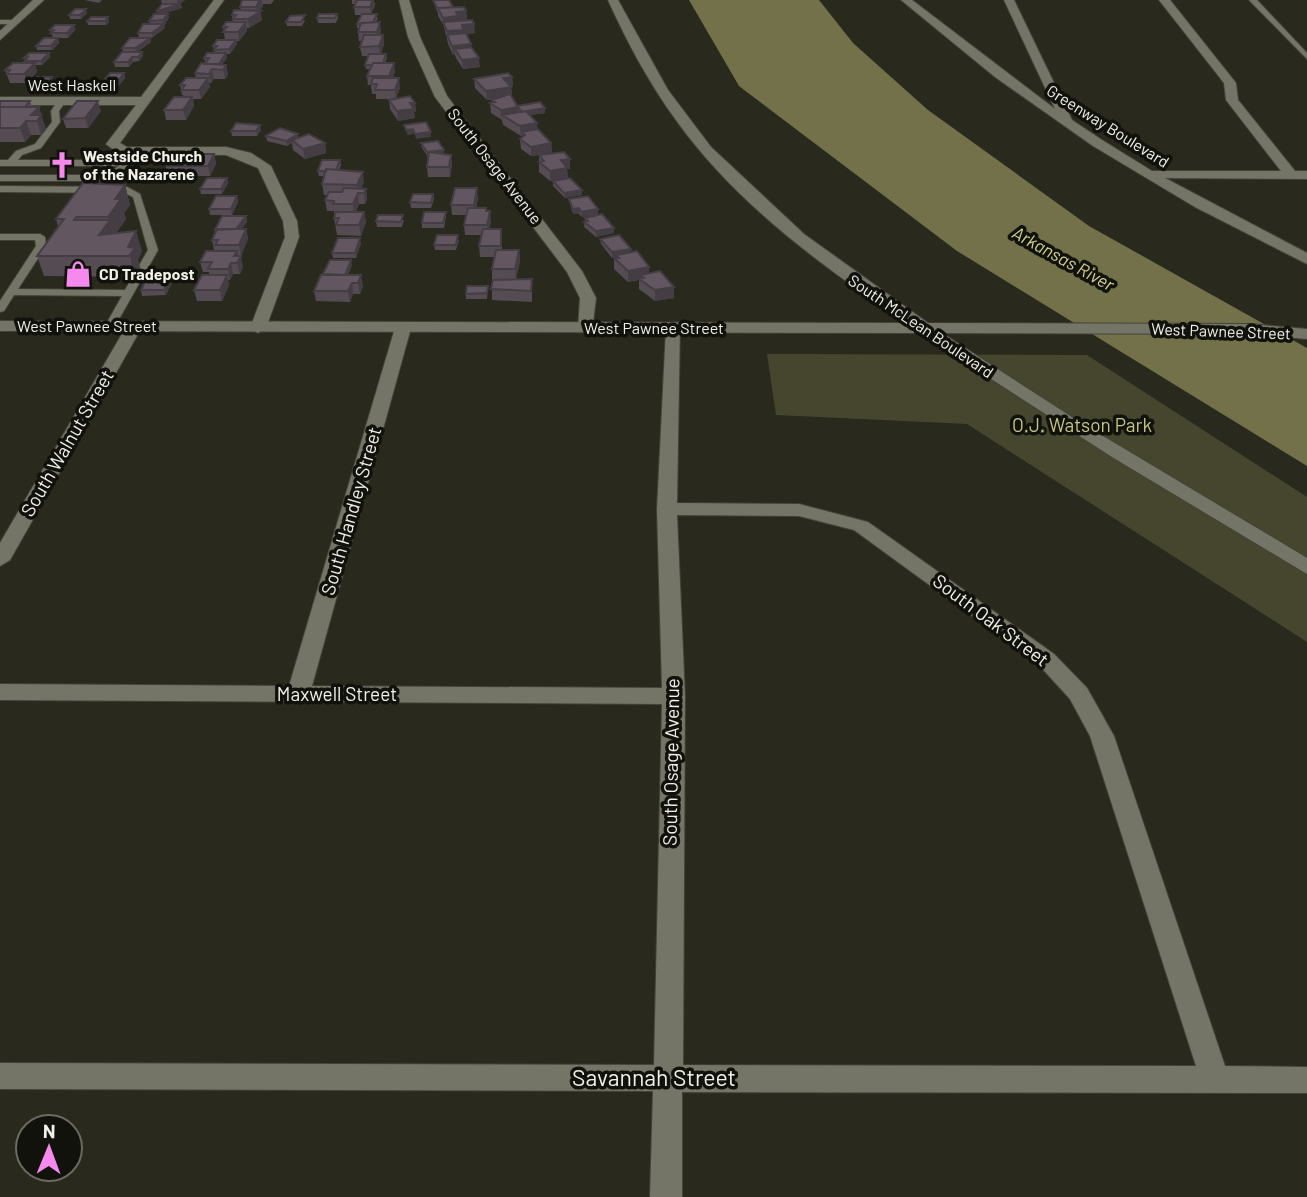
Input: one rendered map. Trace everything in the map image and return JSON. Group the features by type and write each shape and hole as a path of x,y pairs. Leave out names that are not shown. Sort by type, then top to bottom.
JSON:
{"street":[{"path":"0,37 39,0"},
{"path":"219,0 115,139 114,147 124,151 226,152 246,156 264,166 290,221 292,237 287,257 258,328"},
{"name":"South Osage Avenue","path":"404,0 414,37 441,97 574,271 588,298 586,328"},
{"name":"South McLean Boulevard","path":"613,0 643,62 683,121 738,182 849,278 1031,401 1307,567"},
{"name":"Greenway Boulevard","path":"906,0 975,59 1066,122 1255,235 1307,259"},
{"path":"1009,0 1055,93 1066,122"},
{"path":"1164,0 1230,83 1232,100 1291,175"},
{"name":"West Haskell","path":"0,101 143,101"},
{"path":"1152,174 1307,175"},
{"name":"West Pawnee Street","path":"0,326 1251,329 1307,334"},
{"name":"South Walnut Street","path":"0,560 134,327"},
{"name":"South Handley Street","path":"298,694 403,328"},
{"name":"South Osage Avenue","path":"666,1197 674,696 667,509 674,328"},
{"name":"South Oak Street","path":"667,509 799,510 861,526 1032,648 1063,676 1079,694 1102,736 1215,1080"},
{"name":"Maxwell Street","path":"0,692 674,696"},
{"name":"Savannah Street","path":"0,1076 1307,1080"}],"lane":[{"path":"1253,0 1307,57"},
{"path":"0,22 16,22"},
{"path":"11,163 19,153 38,146 56,122 55,111 62,101"},
{"path":"0,163 125,163 112,178 0,177"},
{"path":"0,189 117,190 137,196 153,250 110,326"},
{"path":"0,236 40,237 41,246 0,309"},
{"path":"6,296 130,293"}],"green space":[{"name":"O.J. Watson Park","path":"767,354 1087,355 1307,497 1307,642 967,424 776,415"}],"water":[{"name":"Arkansas River","path":"689,0 819,0 853,43 928,110 1089,226 1307,348 1307,466 957,251 739,86"}],"building":[{"path":"242,0 260,0 256,7 240,7"},
{"path":"357,0 373,0 370,7 354,7"},
{"path":"433,0 449,0 453,7 437,8"},
{"path":"162,4 181,4 157,11"},
{"path":"464,7 466,11 456,12 458,16 443,18 438,8"},
{"path":"75,9 86,9 80,15 69,15"},
{"path":"234,10 261,11 248,19 233,19 236,15 232,15"},
{"path":"154,14 168,14 163,20 149,21"},
{"path":"319,14 337,14 335,18 317,18"},
{"path":"362,14 377,14 373,22 357,24"},
{"path":"305,15 301,22 286,22 290,16"},
{"path":"91,17 108,17 105,21 87,21"},
{"path":"472,20 474,24 462,25 463,30 447,31 443,22"},
{"path":"226,22 246,22 238,32 223,32 227,27 223,27"},
{"path":"380,22 377,32 358,32 361,23"},
{"path":"143,24 164,24 152,33 138,33"},
{"path":"55,25 74,25 67,33 51,33 54,30 50,30"},
{"path":"466,33 471,44 452,46 447,35"},
{"path":"364,35 383,35 379,46 360,47"},
{"path":"44,38 58,38 51,46 36,46"},
{"path":"130,38 150,38 135,48 122,48"},
{"path":"217,40 236,40 229,49 214,50 217,46 213,46"},
{"path":"471,47 479,58 462,60 455,49"},
{"path":"122,52 142,52 128,62 114,62"},
{"path":"29,53 49,53 41,61 25,61 28,57 24,58"},
{"path":"207,53 226,53 219,64 205,64 209,58 204,58"},
{"path":"369,54 386,54 383,63 365,65"},
{"path":"13,63 35,63 24,74 7,74 10,70 5,70"},
{"path":"201,63 226,65 223,70 212,69 209,74 195,73"},
{"path":"373,63 394,63 389,76 367,76"},
{"path":"110,73 124,73 115,85 100,85"},
{"path":"508,73 512,77 503,78 511,87 486,91 474,79"},
{"path":"37,77 52,77 45,85 29,85"},
{"path":"186,78 208,78 199,90 182,90 185,85 180,85"},
{"path":"373,78 399,78 395,90 375,90 377,84 371,84"},
{"path":"510,94 518,107 501,110 490,103 495,102 492,100"},
{"path":"410,96 415,103 410,103 414,109 397,111 389,100"},
{"path":"174,97 192,97 183,110 164,110"},
{"path":"0,101 30,101 25,107 0,107"},
{"path":"77,101 98,101 85,118 63,119"},
{"path":"540,102 545,108 522,112 517,106"},
{"path":"0,107 39,107 31,115 41,115 37,121 26,121 20,128 0,128"},
{"path":"526,111 537,123 520,126 502,115"},
{"path":"426,122 431,132 415,134 413,129 406,130 404,125"},
{"path":"236,123 260,125 256,131 231,131"},
{"path":"280,128 298,134 286,141 266,136"},
{"path":"538,129 551,143 531,147 520,139 525,135 522,132"},
{"path":"309,134 325,143 303,149 292,140"},
{"path":"438,141 444,150 427,152 421,143"},
{"path":"429,152 451,155 449,167 427,167"},
{"path":"564,152 570,159 561,160 567,168 550,171 539,162 544,161 539,155"},
{"path":"176,154 214,154 208,166 168,166 170,163 165,163 169,157"},
{"path":"322,160 340,160 336,170 318,171"},
{"path":"326,169 363,172 357,185 322,184"},
{"path":"207,178 227,178 221,189 200,189"},
{"path":"570,178 582,190 564,193 553,181"},
{"path":"83,183 125,185 115,199 121,199 108,217 76,217 74,220 110,220 99,235 136,231 128,247 135,248 129,256 37,256 64,219 56,219"},
{"path":"344,188 366,189 364,193 358,193 353,204 333,204 334,201 325,200 329,192 342,192"},
{"path":"455,188 477,188 474,205 451,205"},
{"path":"413,194 433,194 431,203 410,202"},
{"path":"216,196 237,196 231,209 209,209"},
{"path":"588,196 598,209 581,212 579,208 573,209 569,199"},
{"path":"468,208 486,208 486,211 490,211 487,225 464,225"},
{"path":"336,212 364,212 359,225 336,225 339,218 334,218"},
{"path":"424,212 446,212 443,223 422,223"},
{"path":"602,214 614,228 596,231 584,222 588,221 585,218"},
{"path":"378,215 403,215 401,222 376,221"},
{"path":"222,216 246,216 236,229 215,230"},
{"path":"217,229 246,229 239,245 215,245 218,240 212,240"},
{"path":"483,229 501,229 501,246 479,246"},
{"path":"437,235 458,235 456,245 434,245"},
{"path":"619,235 631,249 612,252 600,239"},
{"path":"338,238 360,238 355,253 332,253"},
{"path":"496,250 519,250 515,269 492,269"},
{"path":"206,251 237,251 234,256 241,256 237,263 231,263 228,269 208,269 212,262 200,262"},
{"path":"637,251 649,267 628,271 614,258 619,258 617,255"},
{"path":"330,260 351,260 345,275 323,274"},
{"path":"660,271 674,287 655,290 639,279 644,278 641,275"},
{"path":"202,275 227,275 220,290 194,290"},
{"path":"321,275 361,275 358,283 352,283 348,291 314,291"},
{"path":"147,277 170,277 164,290 141,290"},
{"path":"532,279 531,291 491,289 493,280"},
{"path":"467,286 488,286 487,293 466,294"}],"place":[{"name":"Westside Church of the Nazarene","path":"62,165"},
{"name":"CD Tradepost","path":"78,274"}]}
